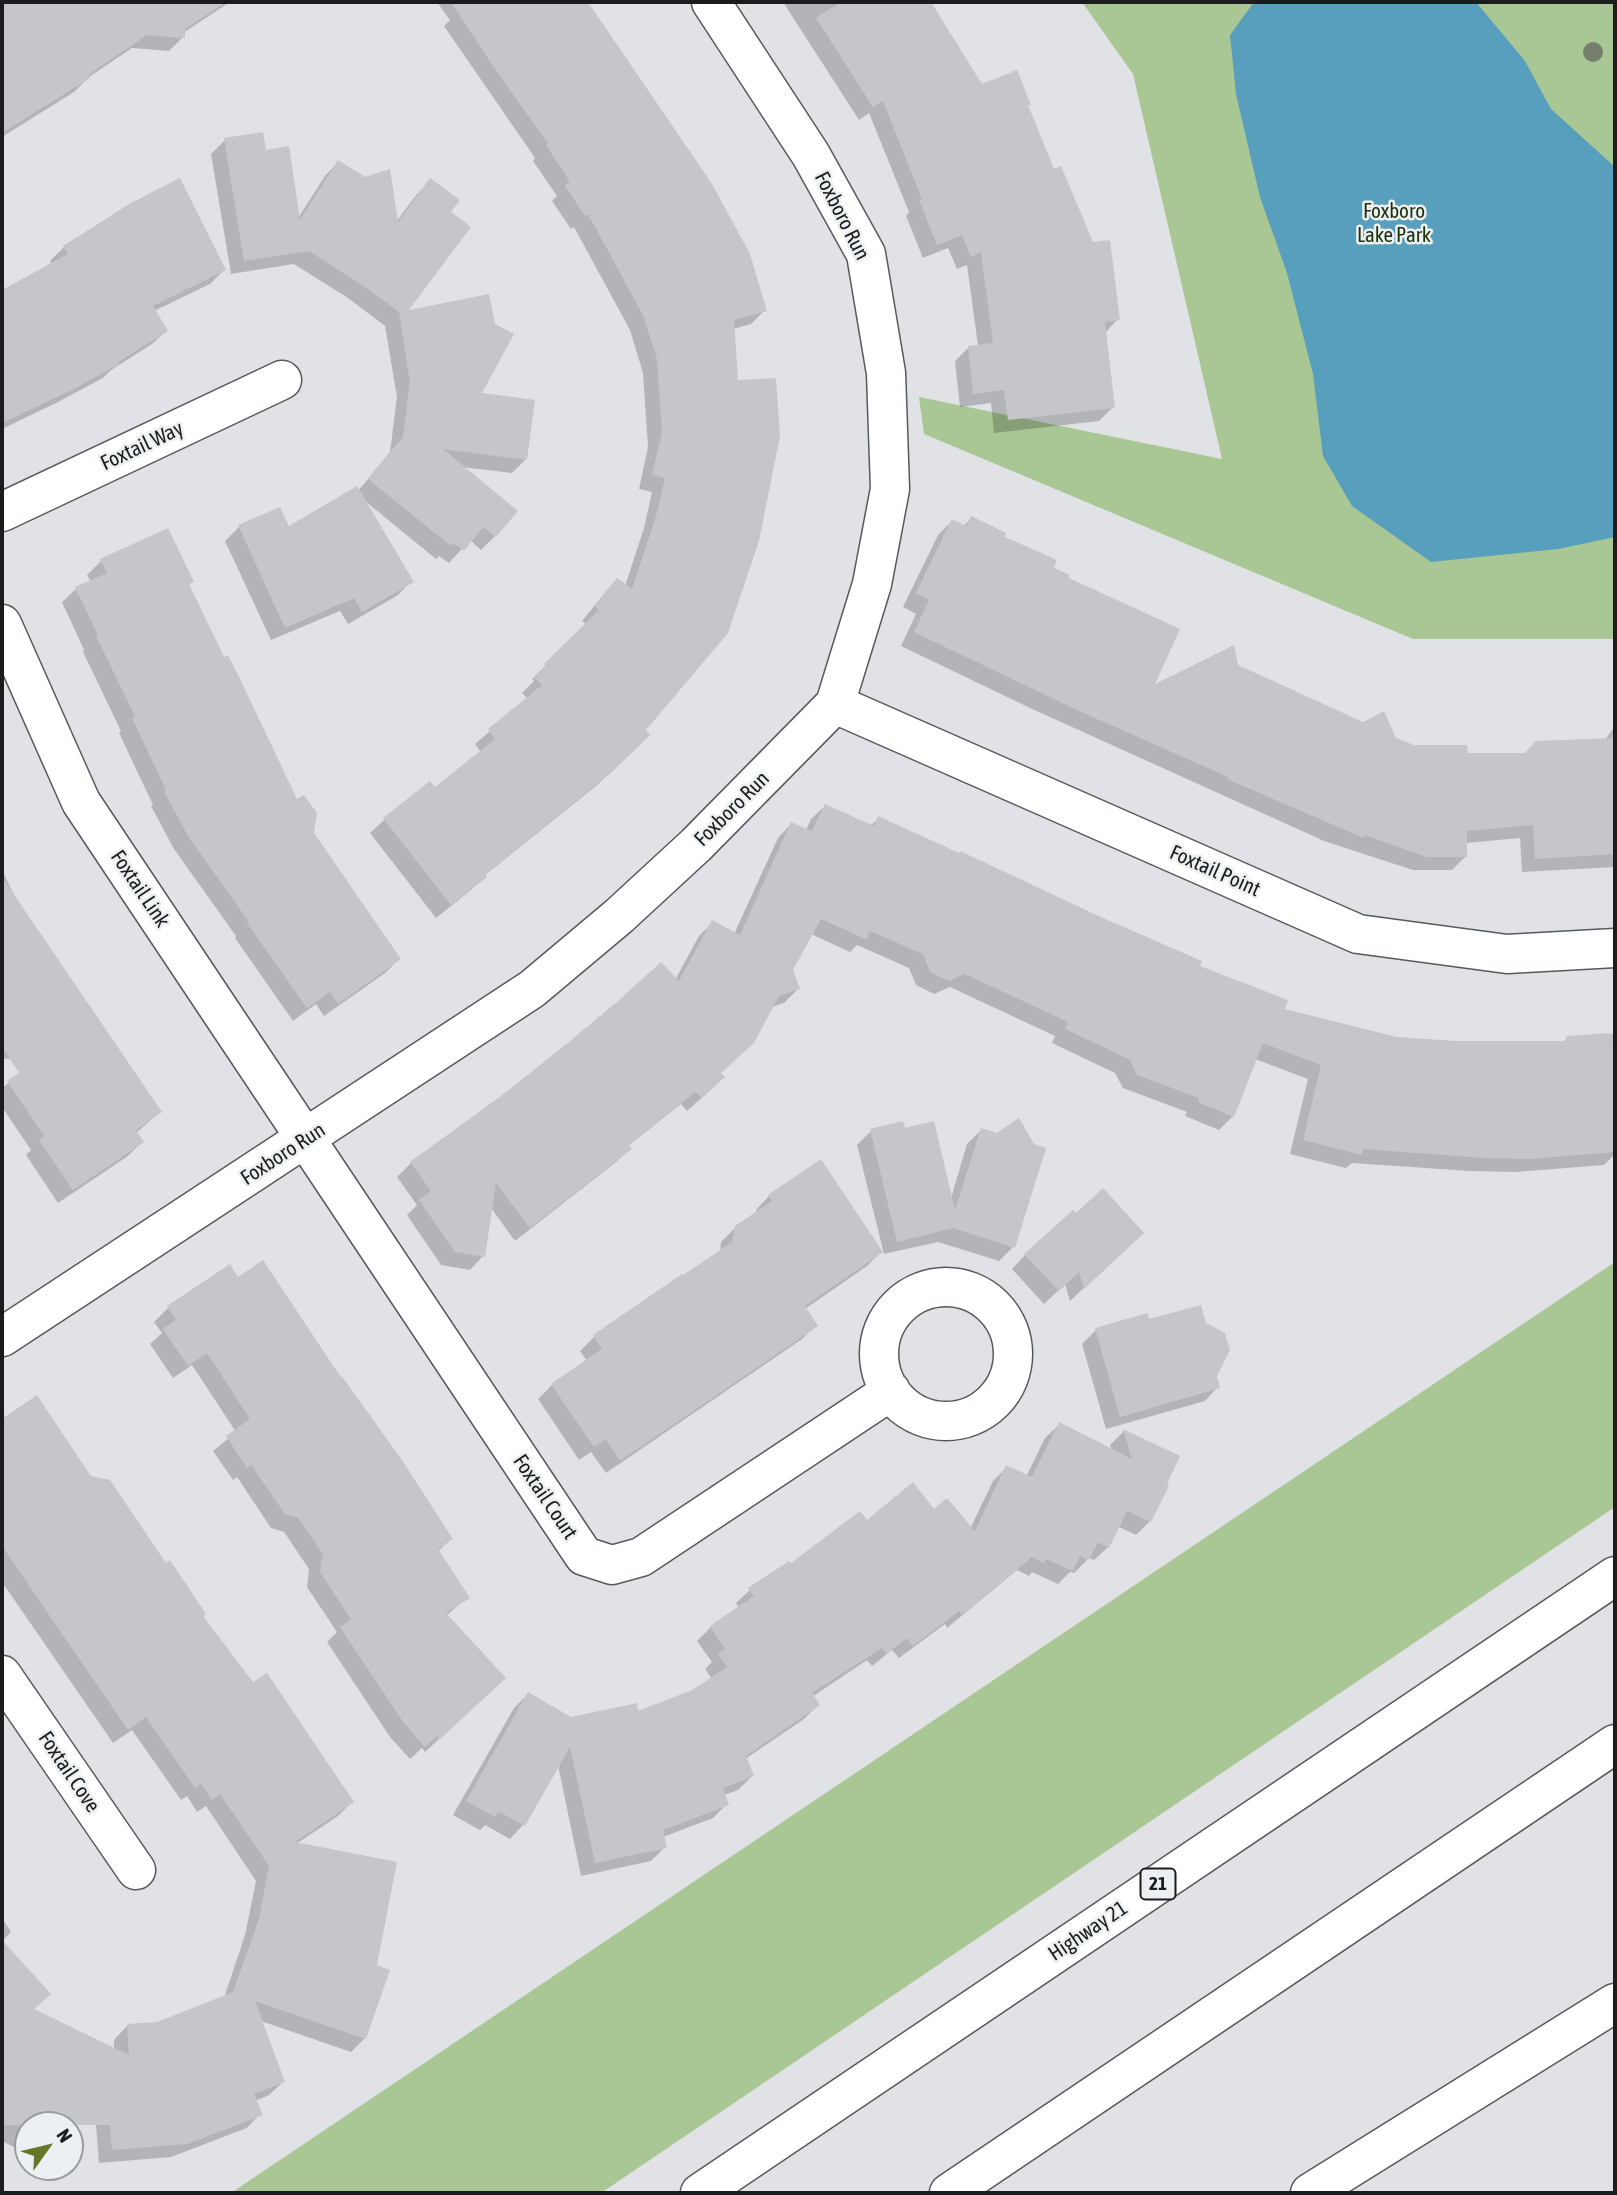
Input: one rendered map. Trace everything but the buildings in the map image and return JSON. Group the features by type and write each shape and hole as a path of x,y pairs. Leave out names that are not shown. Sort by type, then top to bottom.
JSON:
{"street":[{"name":"Foxboro Run","path":"2,1337 532,989 696,845 835,704 872,584 890,489 886,373 866,254 811,155 711,2"},
{"name":"Foxtail Way","path":"2,512 282,380"},
{"name":"Foxtail Link","path":"2,624 81,802 307,1138"},
{"name":"Foxtail Point","path":"835,704 1359,934 1507,954 1615,948"},
{"name":"Foxtail Court","path":"307,1138 584,1556 612,1565 641,1557 891,1391"},
{"name":"Highway 21","path":"700,2193 1615,1576"},
{"name":"Foxtail Cove","path":"2,1675 136,1870"},
{"path":"949,2193 1615,1744"},
{"path":"1310,2193 1615,2003"}],"green space":[{"name":"Foxboro Lake Park","path":"1082,2 1615,2 1615,639 1413,639 924,434 919,397 1222,459 1133,74"},
{"path":"1615,1262 1615,1507 601,2193 231,2193"}],"water":[{"path":"1254,2 1476,2 1525,61 1551,109 1615,167 1615,537 1558,549 1431,562 1352,506 1323,456 1313,374 1287,273 1260,197 1236,94 1230,35"}]}
